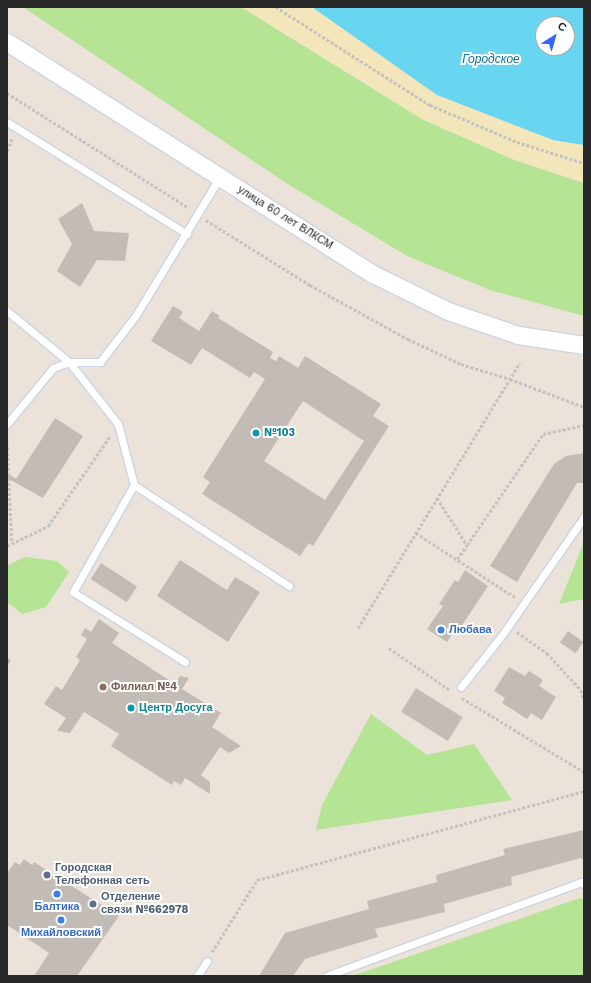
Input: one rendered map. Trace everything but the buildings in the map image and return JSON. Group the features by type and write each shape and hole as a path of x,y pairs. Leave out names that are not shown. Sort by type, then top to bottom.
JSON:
{"street":[{"name":"улица 60 лет ВЛКСМ","path":"7,42 373,274 448,311 518,335 584,345"}],"lane":[{"path":"7,122 187,234"},
{"path":"7,424 53,368 69,362 100,362 136,315 187,234 220,177"},
{"path":"7,311 69,362 118,424 134,485 289,586"},
{"path":"134,485 74,592 185,662"},
{"path":"461,687 508,626 584,517"},
{"path":"326,976 581,882 584,884"},
{"path":"197,976 206,961"}],"path":[{"path":"276,7 430,105 517,142 584,163"},
{"path":"7,94 310,285 408,338 461,364 510,379 584,407"},
{"path":"358,628 520,363"},
{"path":"7,546 48,526 118,424"},
{"path":"457,559 543,434 584,425"},
{"path":"7,438 12,544"},
{"path":"437,498 467,546"},
{"path":"416,533 524,603"},
{"path":"508,626 548,653 581,690 584,700"},
{"path":"389,648 456,694 584,772"},
{"path":"206,961 257,880 584,791"}],"green space":[{"path":"23,7 241,7 422,119 512,159 584,183 584,316 490,290 407,256 286,183"},
{"path":"584,542 584,599 559,604"},
{"path":"24,557 57,561 69,572 46,607 22,614 7,602 7,566"},
{"path":"371,714 427,755 474,744 512,800 316,830 322,805"},
{"path":"580,898 584,900 584,976 352,976"}],"sand":[{"path":"241,7 312,7 437,95 553,140 584,145 584,183 512,159 422,119"}],"water":[{"name":"Городское","path":"312,7 584,7 584,145 553,140 437,95"}],"place":[{"name":"№103","path":"256,433"},
{"name":"Любава","path":"441,630"},
{"name":"Филиал №4","path":"103,687"},
{"name":"Центр Досуга","path":"131,708"},
{"name":"Городская Телефонная сеть","path":"47,875"},
{"name":"Балтика","path":"57,894"},
{"name":"Отделение связи №662978","path":"93,904"},
{"name":"Михайловский","path":"61,920"}]}
